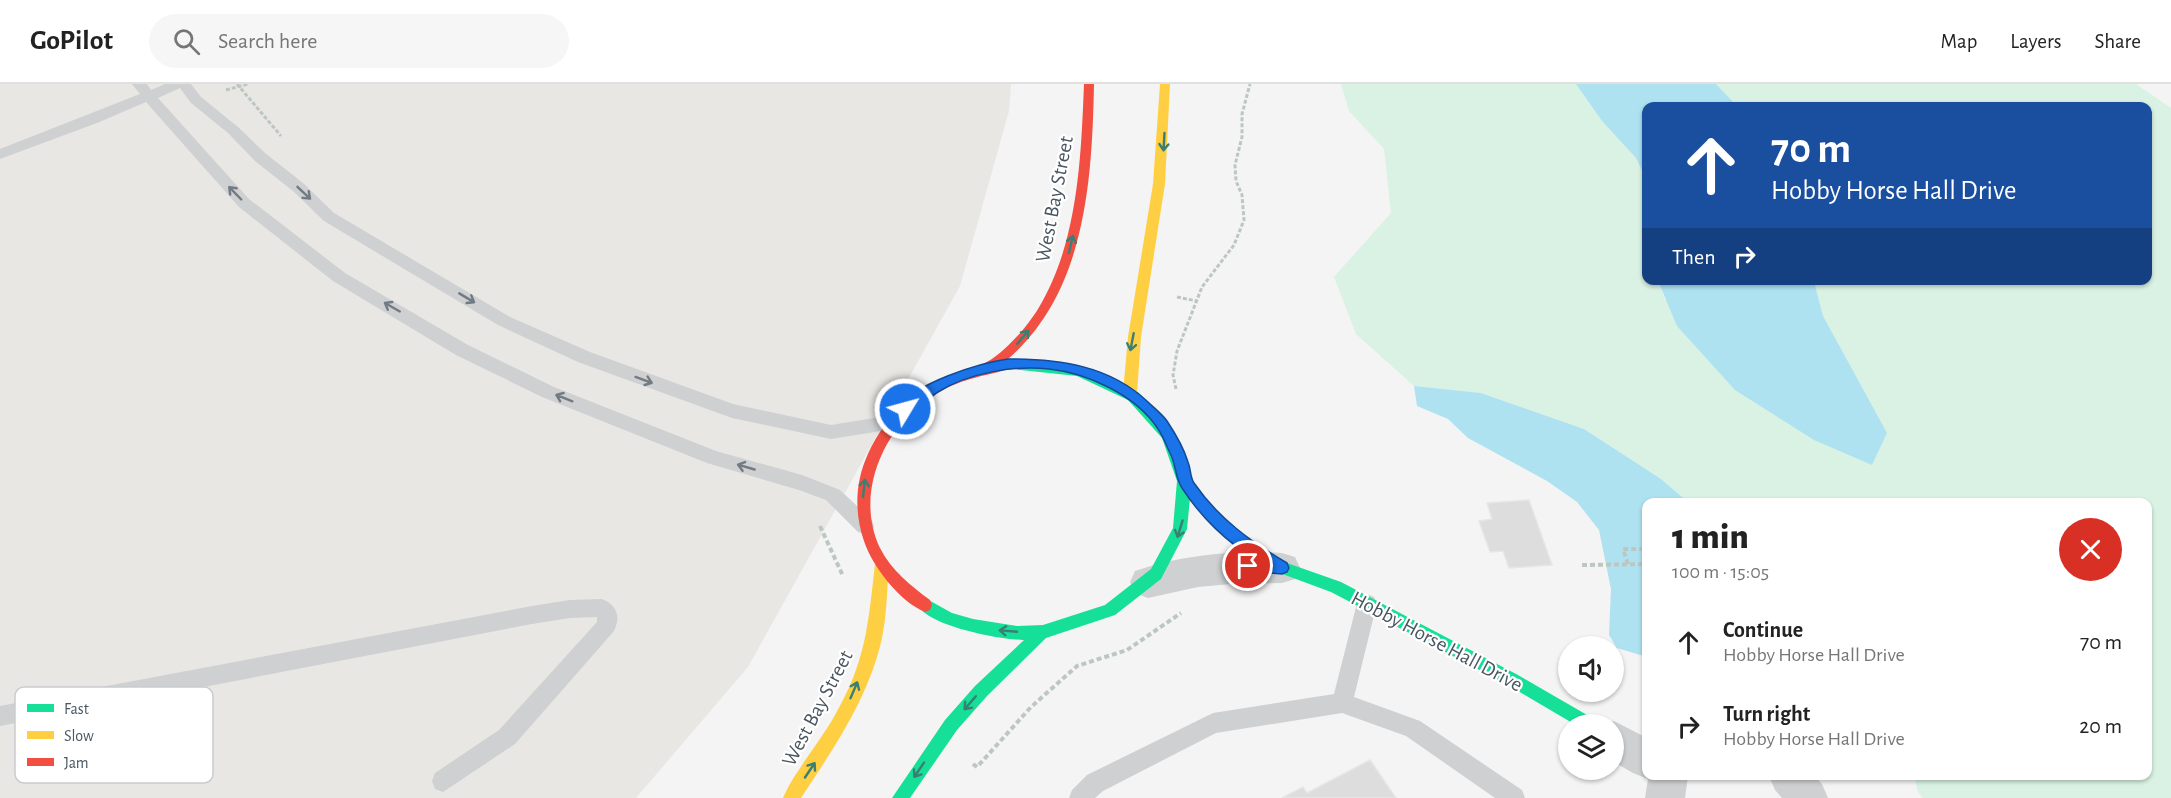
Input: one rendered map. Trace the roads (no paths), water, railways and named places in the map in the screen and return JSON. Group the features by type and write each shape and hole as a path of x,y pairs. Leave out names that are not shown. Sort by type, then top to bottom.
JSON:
{"main road":[{"name":"West Bay Street","path":"989,367 1010,352 1041,314 1055,291 1066,262 1074,229 1089,130 1089,84"},
{"path":"1130,393 1130,350 1151,243 1164,149 1166,84"},
{"path":"1027,363 1064,366 1098,376 1130,393 1162,424 1181,462 1186,483 1185,505 1177,536 1162,565 1148,582 1111,610 1088,620 1041,633 986,629 951,619 914,598 896,582 882,564 866,527 863,490 866,471 872,454 893,422 905,409 935,387 989,367 1027,363"},
{"name":"Hobby Horse Hall Drive","path":"1186,483 1204,507 1252,550 1282,568 1336,587 1513,680 1571,714"},
{"name":"West Bay Street","path":"791,798 817,760 851,698 873,646 882,564"},
{"path":"900,798 938,742 981,691 1041,633"}],"street":[{"name":"Hobby Horse Hall Drive","path":"1148,582 1214,569 1248,566 1282,568"},
{"path":"1624,746 1642,757"},
{"path":"1665,798 1667,780"},
{"path":"1792,780 1808,798"}],"lane":[{"path":"0,154 144,90 177,84"},
{"path":"184,84 196,100 233,130 260,157 298,187 329,217 504,321 584,357 732,411 831,432 893,422"},
{"path":"144,90 244,203 339,277 462,350 548,392 713,458 802,483 833,495 866,527"},
{"path":"1342,703 1367,603"},
{"path":"154,687 551,612 602,608 607,612 607,625 507,737 443,782"},
{"path":"1080,798 1095,783 1213,723 1342,703 1413,728 1514,798"},
{"path":"0,716 15,713"}],"water":[{"path":"1576,84 1716,84 1733,102 1642,102 1642,171 1636,158 1602,121"},
{"path":"1660,285 1815,285 1823,316 1887,433 1872,465 1814,440 1735,390 1677,326"},
{"path":"1414,386 1481,393 1584,429 1661,479 1683,498 1642,498 1642,656 1624,650 1624,636 1609,635 1611,589 1599,530 1577,502 1547,481 1468,438 1448,419 1417,406"}]}
